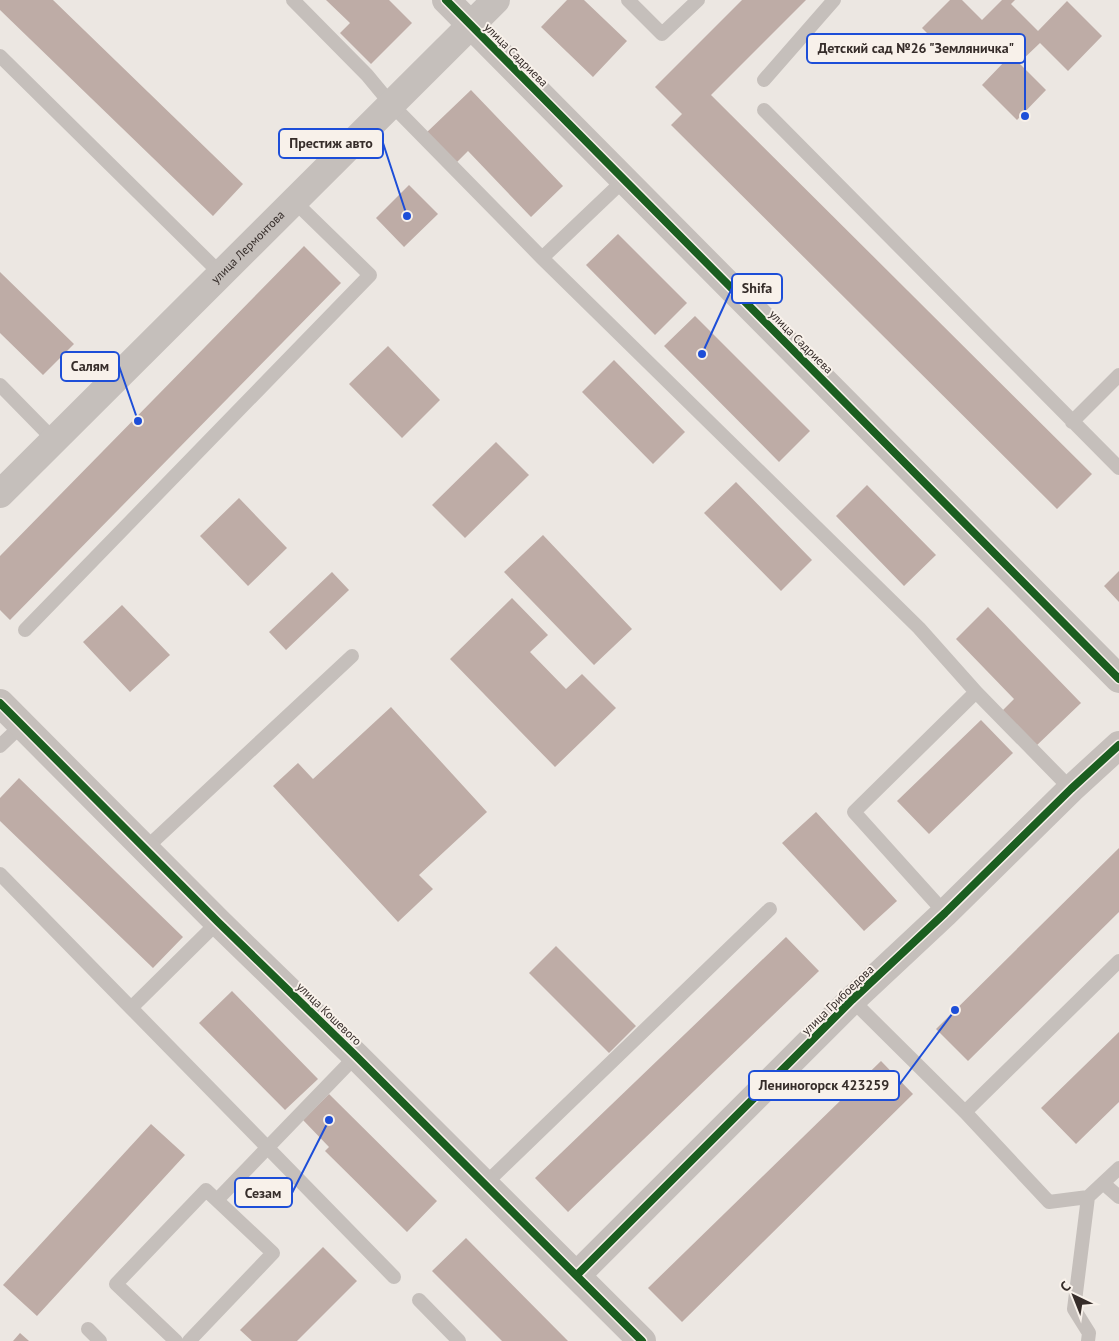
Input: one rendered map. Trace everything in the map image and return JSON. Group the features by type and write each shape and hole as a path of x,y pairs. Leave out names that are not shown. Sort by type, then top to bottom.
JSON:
{"street":[{"name":"улица Садриева","path":"446,0 1119,679"},
{"name":"улица Лермонтова","path":"0,494 496,0"},
{"name":"улица Кошевого","path":"0,703 218,922 356,1056 642,1341"},
{"name":"улица Грибоедова","path":"577,1275 852,1000 946,913 1071,789 1119,745"}],"lane":[{"path":"293,0 367,75 391,104 542,258 912,622 976,692 1071,789"},
{"path":"628,0 662,34 698,0"},
{"path":"764,80 834,0"},
{"path":"0,56 221,274"},
{"path":"764,110 1119,468"},
{"path":"542,258 624,180"},
{"path":"25,630 370,275 294,201"},
{"path":"1072,422 1119,375"},
{"path":"0,385 54,440"},
{"path":"146,849 352,656"},
{"path":"946,913 854,812 976,692"},
{"path":"0,746 22,725"},
{"path":"0,874 394,1277"},
{"path":"485,1184 770,909"},
{"path":"131,1008 218,922"},
{"path":"965,1112 1119,961"},
{"path":"852,1000 965,1112 1049,1202 1088,1197 1119,1168"},
{"path":"217,1200 356,1056"},
{"path":"1103,1183 1119,1197"},
{"path":"176,1341 116,1284 206,1190 273,1253 189,1341"},
{"path":"1088,1197 1074,1309 1089,1333 1088,1341"},
{"path":"419,1300 459,1341"},
{"path":"88,1329 100,1341"}],"building":[{"path":"0,0 53,0 243,184 213,216 0,10"},
{"path":"326,0 389,0 412,23 371,64 340,33 350,23"},
{"path":"567,0 584,0 627,41 593,77 541,27"},
{"path":"742,0 806,0 711,95 1092,474 1057,509 671,125 682,114 655,87"},
{"path":"950,0 962,0 982,20 1002,0 1015,0 1011,4 1038,31 1067,1 1102,36 1068,71 1040,43 1019,63 1046,90 1017,120 982,85 1005,61 977,33 952,58 922,28"},
{"path":"471,90 563,186 531,217 468,151 455,164 425,134"},
{"path":"409,185 438,214 404,247 376,218"},
{"path":"618,234 687,303 655,335 586,265"},
{"path":"304,246 341,283 10,620 0,610 0,556"},
{"path":"0,272 74,344 43,375 0,333"},
{"path":"695,316 810,431 779,462 664,346"},
{"path":"388,346 440,400 402,438 349,384"},
{"path":"614,360 685,432 653,464 582,392"},
{"path":"496,442 529,475 465,538 432,505"},
{"path":"736,482 812,560 781,591 704,513"},
{"path":"867,485 936,555 904,586 836,516"},
{"path":"239,498 287,548 248,586 200,536"},
{"path":"543,535 632,629 594,665 504,572"},
{"path":"1119,571 1119,602 1104,586"},
{"path":"332,572 349,590 286,650 269,632"},
{"path":"512,598 548,635 530,652 566,689 582,674 616,708 555,767 450,659"},
{"path":"122,605 170,655 130,692 83,642"},
{"path":"988,607 1081,703 1035,747 1001,712 1014,699 956,639"},
{"path":"391,707 487,812 419,875 433,889 398,922 273,786 298,763 313,779"},
{"path":"981,720 1013,753 929,834 897,801"},
{"path":"19,778 183,937 153,968 0,821 0,798"},
{"path":"816,812 897,901 864,931 782,843"},
{"path":"1119,848 1119,912 968,1061 936,1029"},
{"path":"786,937 819,971 568,1212 535,1178"},
{"path":"556,946 636,1026 609,1053 529,973"},
{"path":"232,991 318,1079 285,1110 199,1023"},
{"path":"1119,1032 1119,1102 1076,1144 1041,1108"},
{"path":"881,1061 913,1094 682,1322 648,1288"},
{"path":"329,1094 437,1201 407,1232 325,1151 329,1147 303,1120"},
{"path":"151,1124 185,1155 37,1316 3,1285"},
{"path":"466,1238 568,1341 502,1341 432,1271"},
{"path":"323,1247 357,1281 297,1341 252,1341 240,1330"},
{"path":"20,1333 29,1341 13,1341"}],"cycle path":[{"path":"446,0 1119,679"},
{"path":"0,703 218,922 356,1056 642,1341"},
{"path":"577,1275 852,1000 1119,745"}],"place":[{"name":"Детский сад №26 \"Земляничка\"","path":"1025,116"},
{"name":"Престиж авто","path":"407,216"},
{"name":"Shifa","path":"702,354"},
{"name":"Салям","path":"138,421"},
{"name":"Лениногорск 423259","path":"955,1010"},
{"name":"Сезам","path":"329,1120"}]}
